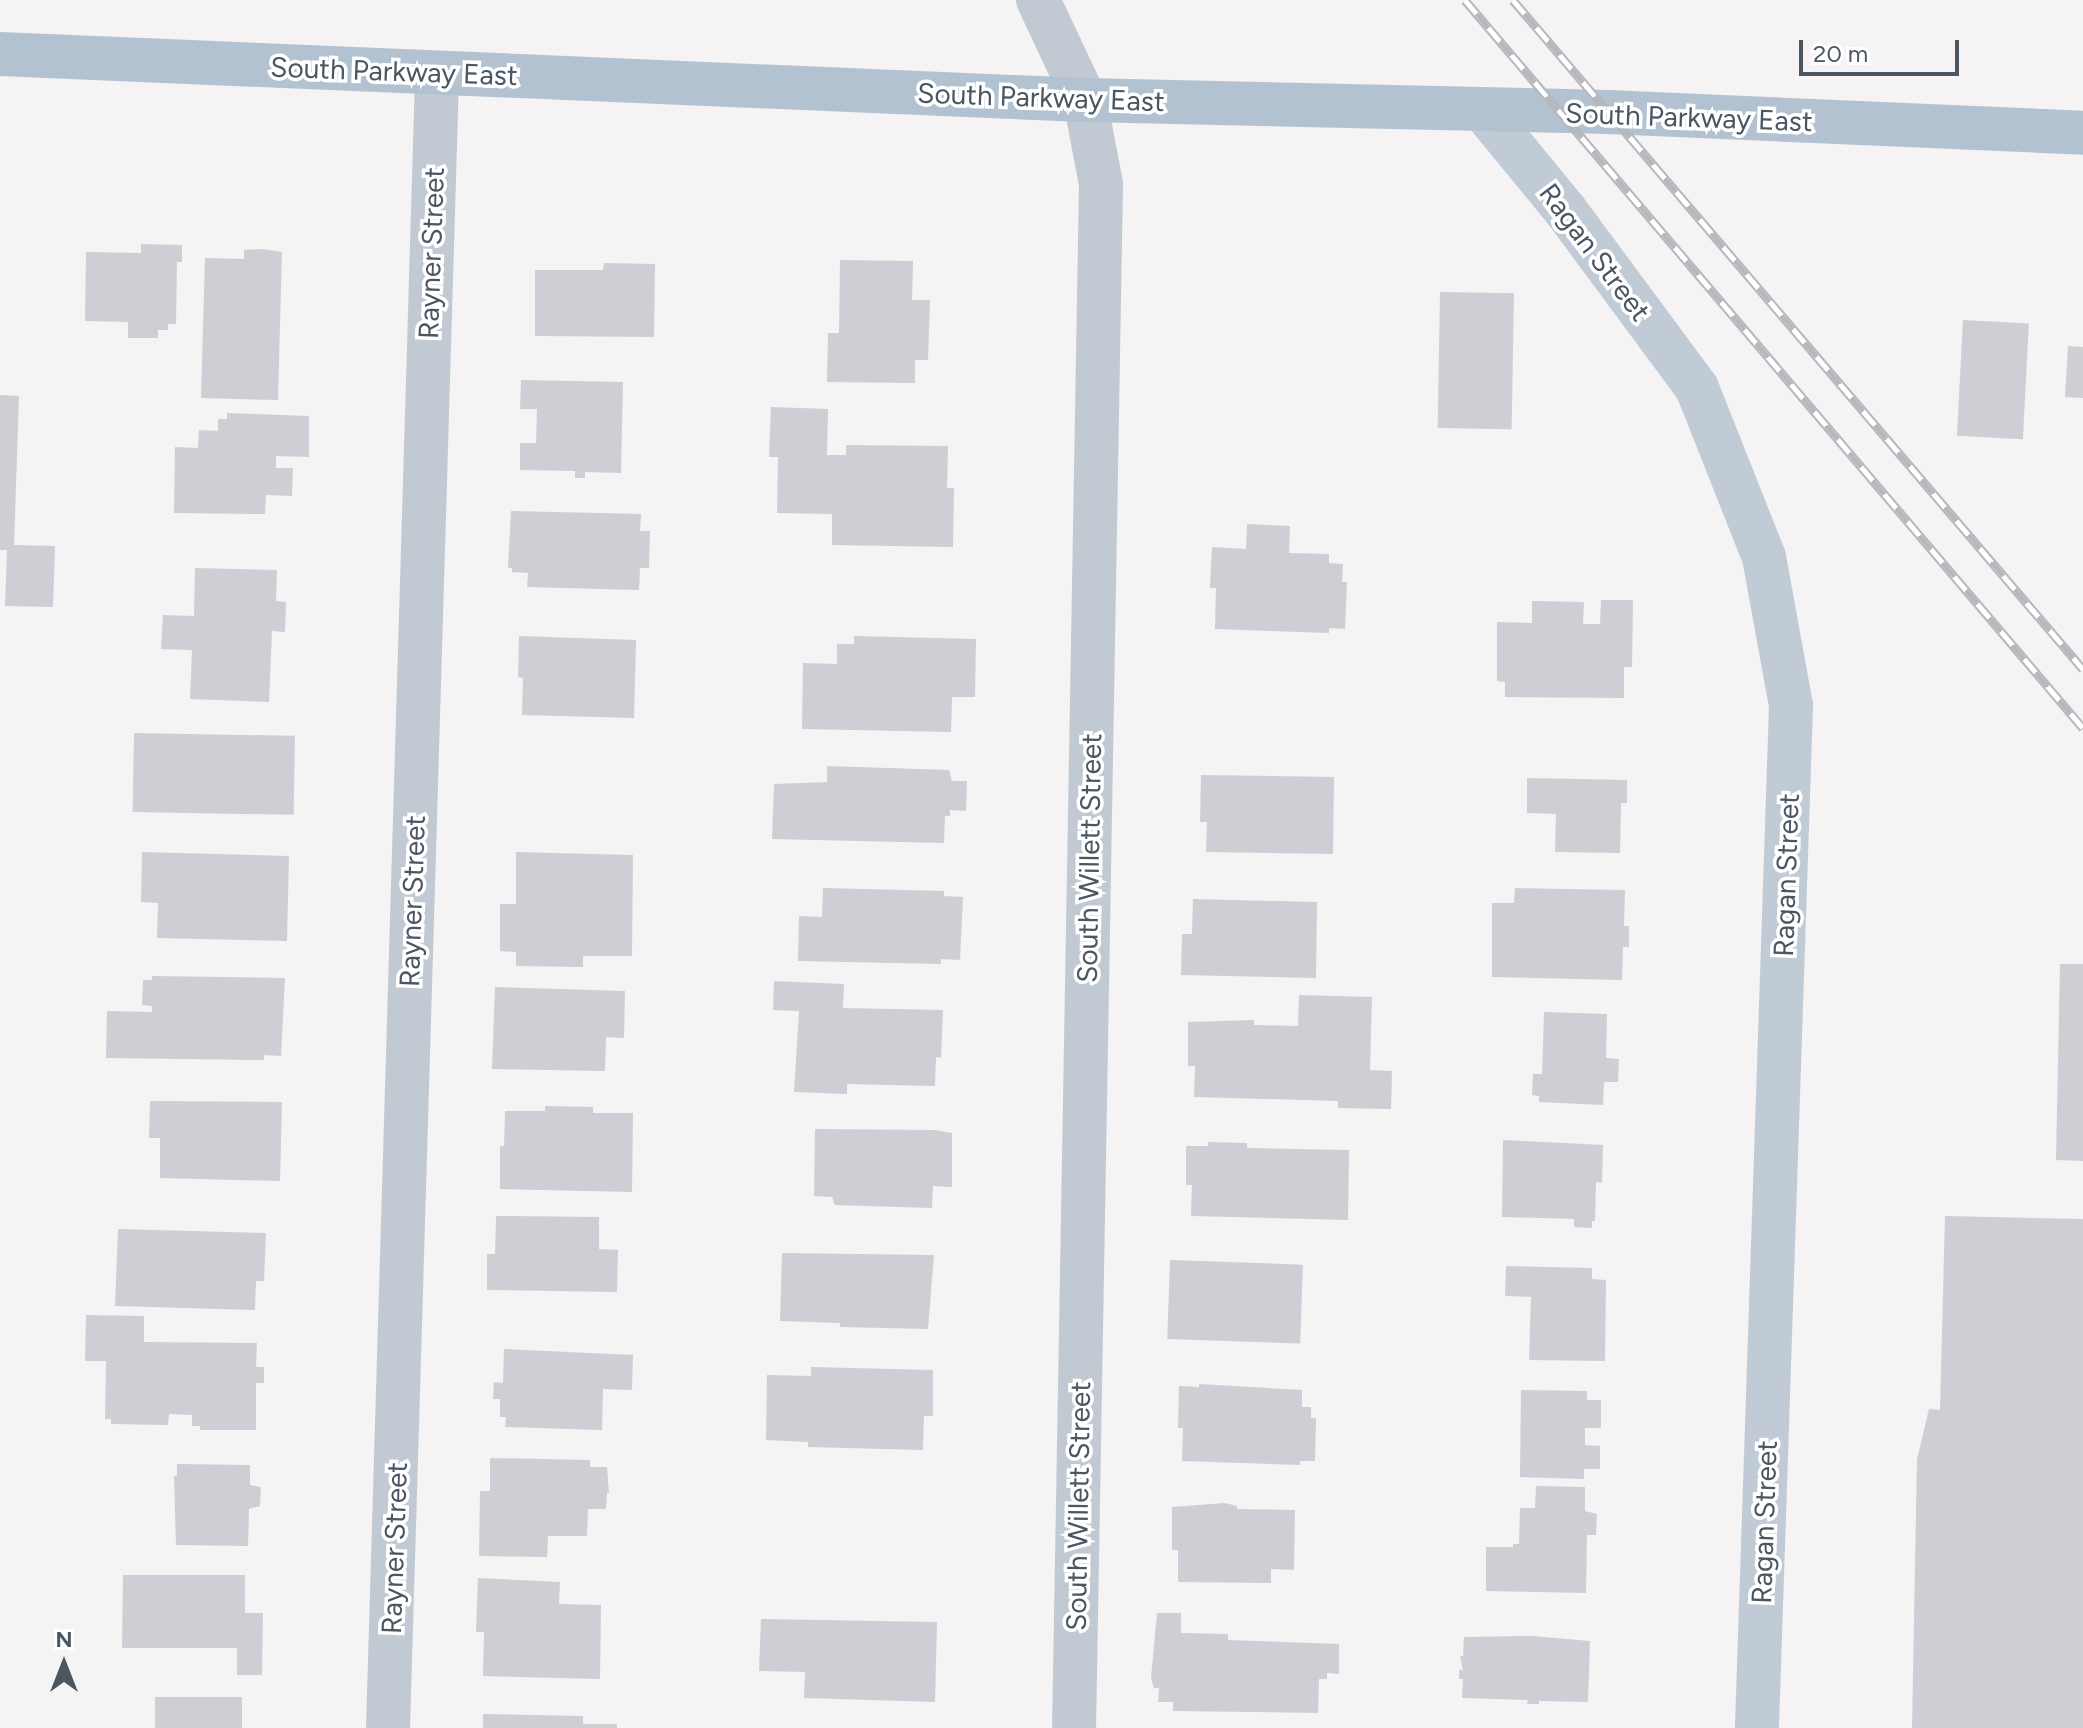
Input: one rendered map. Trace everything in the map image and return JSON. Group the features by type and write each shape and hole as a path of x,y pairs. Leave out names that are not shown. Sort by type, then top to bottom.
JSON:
{"main road":[{"name":"South Parkway East","path":"0,54 1085,100 1483,110 2083,133"}],"street":[{"name":"South Willett Street","path":"1038,0 1085,100 1101,184 1074,1728"},
{"name":"Rayner Street","path":"388,1728 437,73"},
{"name":"Ragan Street","path":"1483,110 1566,211 1697,388 1764,557 1791,706 1757,1728"}],"building":[{"path":"141,244 182,245 182,262 177,262 176,324 168,324 168,330 158,330 158,338 128,338 128,322 85,321 86,252 141,253"},
{"path":"244,250 282,252 278,400 201,398 205,258 244,259"},
{"path":"840,260 913,261 912,300 930,300 928,360 915,360 915,383 827,382 828,333 839,333"},
{"path":"604,263 655,264 654,337 535,336 535,270 603,270"},
{"path":"1440,292 1514,293 1512,429 1438,428"},
{"path":"1963,320 2029,323 2023,439 1957,436"},
{"path":"2068,346 2083,347 2083,398 2065,397"},
{"path":"521,380 623,382 621,473 585,472 585,478 575,478 575,471 520,470 520,443 536,443 537,409 520,409"},
{"path":"0,395 19,396 14,545 55,546 53,607 5,606 7,550 0,550"},
{"path":"771,407 828,409 827,455 846,455 846,445 948,446 947,488 954,488 953,547 832,545 832,514 777,513 778,457 769,457"},
{"path":"227,413 309,416 309,457 276,456 276,468 293,468 292,496 266,495 265,514 174,513 175,447 198,448 199,430 218,431 218,419 227,419"},
{"path":"511,511 641,514 640,531 650,531 649,568 640,568 639,590 527,587 528,573 512,572 512,568 508,568"},
{"path":"1247,524 1290,526 1289,553 1329,554 1329,563 1343,564 1342,582 1347,582 1345,629 1329,628 1329,633 1215,629 1216,588 1210,588 1212,547 1246,549"},
{"path":"195,568 277,570 276,601 286,602 285,632 272,631 269,702 190,699 192,650 161,649 163,615 194,616"},
{"path":"1601,600 1633,600 1632,667 1624,667 1624,698 1505,697 1505,682 1497,681 1497,622 1532,623 1532,601 1584,602 1583,624 1600,624"},
{"path":"519,636 636,640 634,718 522,715 523,678 518,677"},
{"path":"854,636 976,639 975,697 952,697 951,732 802,729 803,663 837,664 837,644 854,644"},
{"path":"134,733 295,736 294,815 133,812"},
{"path":"827,766 949,770 952,781 967,781 966,811 950,810 950,816 945,816 944,843 772,839 774,784 827,782"},
{"path":"1201,775 1334,777 1333,854 1206,852 1207,822 1200,822"},
{"path":"1527,778 1627,780 1627,803 1621,803 1620,853 1555,852 1556,814 1527,813"},
{"path":"142,852 289,856 287,941 157,938 158,903 141,902"},
{"path":"516,852 633,855 632,956 583,956 583,967 516,966 516,952 500,951 500,904 516,904"},
{"path":"823,888 944,891 944,896 963,897 960,960 941,959 941,964 798,961 799,916 822,917"},
{"path":"1515,888 1625,890 1624,926 1629,926 1629,947 1623,947 1622,980 1492,977 1492,903 1514,903"},
{"path":"1193,899 1317,902 1316,978 1181,975 1182,934 1192,934"},
{"path":"2060,964 2083,964 2083,1161 2056,1160"},
{"path":"152,976 285,978 281,1056 264,1055 264,1060 106,1058 107,1011 152,1012 152,1006 142,1005 143,980 152,980"},
{"path":"774,981 844,984 843,1008 943,1010 941,1058 936,1057 935,1086 847,1084 847,1094 794,1092 799,1011 773,1010"},
{"path":"495,987 625,991 624,1038 606,1037 605,1071 492,1069"},
{"path":"1299,995 1372,997 1370,1070 1392,1071 1391,1109 1338,1108 1338,1101 1194,1097 1195,1066 1188,1066 1188,1022 1254,1020 1254,1025 1298,1026"},
{"path":"1544,1012 1607,1014 1606,1058 1619,1059 1618,1082 1604,1082 1603,1105 1539,1102 1539,1096 1532,1095 1533,1074 1542,1074"},
{"path":"150,1101 282,1102 280,1181 160,1178 160,1138 149,1138"},
{"path":"545,1106 593,1107 593,1113 633,1113 632,1192 500,1189 500,1146 504,1146 505,1111 545,1111"},
{"path":"815,1129 935,1130 952,1133 952,1187 933,1186 932,1208 835,1205 832,1197 814,1196"},
{"path":"1503,1140 1603,1145 1602,1183 1596,1182 1592,1228 1574,1227 1574,1219 1502,1217"},
{"path":"1208,1142 1247,1143 1247,1148 1349,1150 1348,1220 1191,1216 1192,1185 1186,1185 1186,1146 1208,1146"},
{"path":"496,1216 599,1217 599,1249 618,1250 617,1292 487,1290 487,1254 495,1254"},
{"path":"1945,1216 2083,1219 2083,1728 1912,1728 1917,1459 1929,1409 1940,1410"},
{"path":"118,1229 266,1233 264,1281 256,1281 255,1310 115,1306"},
{"path":"782,1253 934,1255 928,1329 840,1327 840,1323 780,1321"},
{"path":"1170,1260 1303,1265 1300,1344 1167,1339"},
{"path":"1506,1266 1592,1268 1592,1279 1606,1280 1605,1361 1529,1360 1531,1297 1505,1296"},
{"path":"86,1315 144,1316 144,1342 257,1343 256,1367 264,1367 264,1383 256,1383 256,1430 200,1430 200,1426 192,1426 192,1415 169,1414 168,1425 111,1424 111,1419 105,1419 106,1361 85,1361"},
{"path":"504,1349 633,1355 632,1390 603,1389 602,1430 505,1427 506,1417 500,1417 500,1399 493,1399 494,1382 503,1383"},
{"path":"811,1367 933,1370 933,1416 924,1416 923,1450 808,1447 808,1442 766,1440 767,1375 811,1376"},
{"path":"1199,1384 1302,1390 1302,1407 1311,1407 1311,1418 1316,1418 1315,1461 1300,1461 1300,1465 1182,1461 1183,1428 1178,1428 1179,1386 1199,1387"},
{"path":"1521,1390 1587,1391 1587,1400 1601,1400 1601,1428 1585,1428 1585,1445 1600,1446 1600,1469 1584,1469 1584,1479 1520,1477"},
{"path":"490,1458 590,1460 590,1467 607,1467 609,1493 606,1509 588,1509 587,1536 548,1536 547,1557 479,1556 480,1491 490,1491"},
{"path":"177,1464 250,1465 250,1485 261,1487 260,1506 249,1509 248,1546 176,1545 174,1476 177,1476"},
{"path":"1536,1486 1585,1487 1585,1511 1597,1514 1596,1535 1587,1535 1586,1593 1486,1591 1486,1547 1513,1547 1513,1544 1519,1544 1520,1508 1535,1508"},
{"path":"1225,1503 1237,1506 1237,1509 1295,1510 1294,1570 1271,1569 1271,1583 1178,1582 1178,1550 1172,1550 1172,1507"},
{"path":"123,1575 245,1575 245,1613 263,1613 262,1675 237,1675 237,1648 122,1648"},
{"path":"478,1578 560,1582 559,1604 601,1605 600,1679 483,1676 484,1632 476,1632"},
{"path":"1157,1613 1181,1613 1181,1633 1228,1634 1228,1640 1339,1644 1339,1674 1327,1673 1327,1679 1319,1679 1318,1713 1173,1711 1173,1702 1158,1702 1159,1688 1154,1688 1151,1678"},
{"path":"761,1619 937,1622 935,1702 804,1698 805,1672 759,1671"},
{"path":"1531,1636 1590,1641 1588,1702 1539,1701 1539,1704 1527,1704 1528,1700 1462,1698 1463,1679 1459,1679 1459,1670 1463,1670 1460,1656 1463,1656 1464,1637"},
{"path":"155,1697 242,1697 242,1728 155,1728"},
{"path":"483,1714 583,1716 583,1724 617,1724 617,1728 483,1728"}],"railway":[{"path":"1465,0 2083,728"},
{"path":"1513,0 2083,669"}]}
